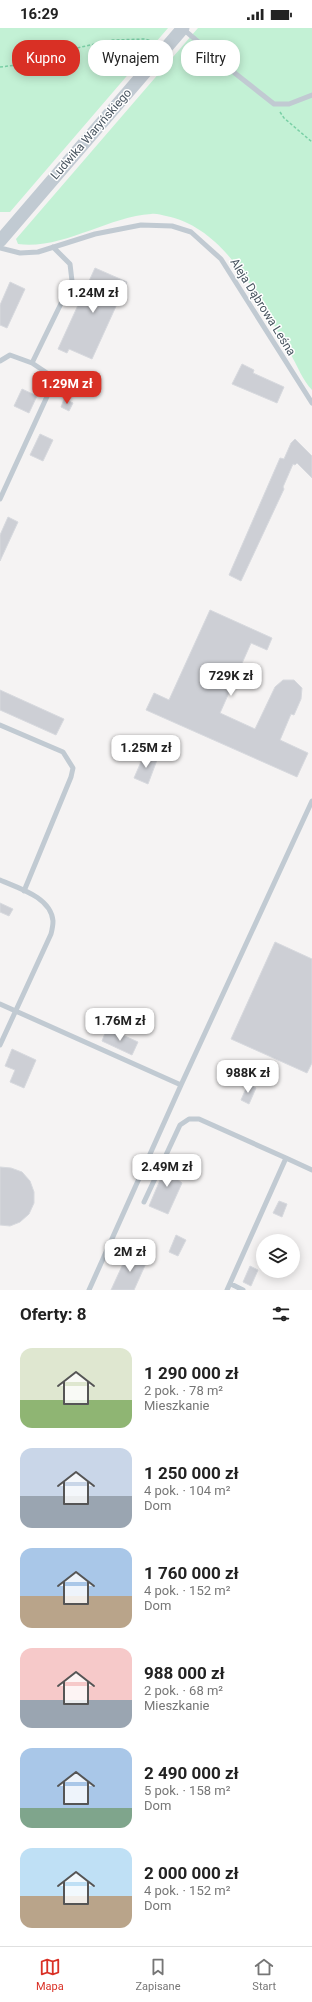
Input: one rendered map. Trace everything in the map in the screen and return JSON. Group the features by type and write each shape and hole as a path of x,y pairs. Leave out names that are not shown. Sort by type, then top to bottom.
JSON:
{"street":[{"name":"Ludwika Waryńskiego","path":"0,241 183,28"}],"lane":[{"path":"183,28 236,74 274,104 289,104 312,95"},
{"name":"Aleja Dąbrowa Leśna","path":"0,248 20,253 38,252 95,234 141,225 172,226 191,232 221,259 312,403"},
{"path":"32,363 72,281 70,264 53,247"},
{"path":"0,361 10,355 32,363 48,373 50,390 0,499"},
{"path":"0,725 63,752 73,768 71,778 24,891"},
{"path":"89,1290 312,800"},
{"path":"0,880 40,899 49,910 53,921 51,934 0,1045"},
{"path":"0,1004 181,1085"},
{"path":"144,1202 180,1125 189,1119 199,1119 312,1170"},
{"path":"227,1290 231,1284 286,1158"},
{"path":"231,1284 243,1290"}],"path":[{"path":"113,40 148,40"},
{"path":"0,67 25,64 68,50 88,46"},
{"path":"274,104 284,118 312,142"}],"green space":[{"path":"0,28 168,28 158,40 88,40 88,76 127,76 10,212 0,212"},
{"path":"198,28 312,28 312,390 303,378 254,291 240,271 225,252 207,236 188,223 166,216 153,214 134,216 68,238 35,245 18,244 16,239 157,76 173,76 173,57 181,48 181,76 240,76 240,40 188,40"}],"building":[{"path":"95,268 127,282 92,359 69,349 67,353 58,349"},
{"path":"10,282 25,289 7,328 0,325 0,305"},
{"path":"242,364 254,370 253,373 284,387 277,403 232,384"},
{"path":"22,389 37,396 29,413 14,406"},
{"path":"64,399 73,403 69,411 61,407"},
{"path":"40,434 53,440 43,461 30,455"},
{"path":"295,439 312,456 312,478 297,463 295,465 293,464 283,487 284,489 241,581 229,575 280,458 284,459 291,443"},
{"path":"8,517 18,522 0,561 0,535"},
{"path":"210,610 272,638 267,650 251,643 220,713 255,729 275,687 283,680 294,680 302,688 301,699 294,715 291,714 280,740 308,753 297,777 146,710 154,693 169,700"},
{"path":"0,690 64,719 56,735 0,710"},
{"path":"144,755 157,760 148,784 134,778"},
{"path":"0,903 13,909 9,916 0,912"},
{"path":"275,942 312,959 312,1063 307,1073 231,1039"},
{"path":"107,1028 138,1042 132,1055 102,1041"},
{"path":"12,1049 36,1060 24,1088 10,1082 15,1070 5,1066"},
{"path":"248,1084 256,1088 249,1104 241,1100"},
{"path":"169,1159 183,1165 177,1179 182,1183 168,1214 149,1206"},
{"path":"0,1167 11,1168 22,1172 30,1181 34,1192 34,1203 29,1214 20,1222 10,1226 0,1225"},
{"path":"279,1201 287,1204 282,1217 273,1213"},
{"path":"176,1235 186,1240 178,1256 169,1252"},
{"path":"128,1253 147,1261 134,1290 111,1290"},
{"path":"250,1266 256,1269 256,1275 251,1286 243,1282"}]}
